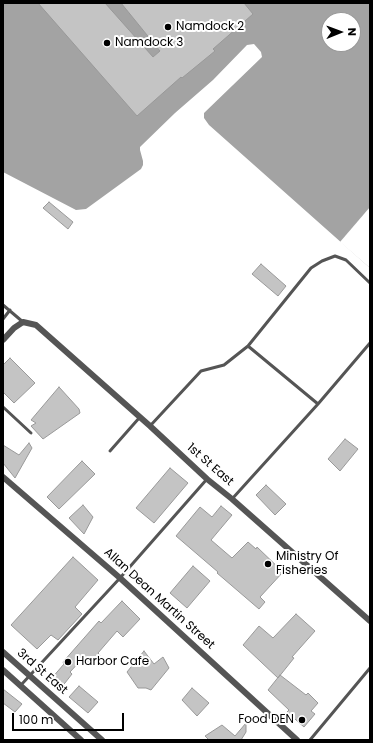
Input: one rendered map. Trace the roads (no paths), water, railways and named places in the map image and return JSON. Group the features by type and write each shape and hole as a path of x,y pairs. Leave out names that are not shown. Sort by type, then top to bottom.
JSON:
{"street":[{"name":"1st St East","path":"23,322 36,325 150,426 207,479 369,617"},
{"path":"3,340 14,328 23,322"},
{"name":"Allan Dean Martin Street","path":"3,477 120,578 298,740"},
{"name":"3rd St East","path":"3,652 102,740"},
{"name":"3rd St East","path":"3,670 81,740"}],"lane":[{"path":"150,426 201,371 224,365 248,346 311,268 322,261 335,256 346,260 370,283"},
{"path":"3,305 23,322"},
{"path":"3,319 10,310"},
{"path":"232,499 318,404 370,343"},
{"path":"248,346 318,404"},
{"path":"3,407 31,433"},
{"path":"110,451 140,417"},
{"path":"21,685 120,578 207,479"},
{"path":"310,740 370,668"}],"place":[{"name":"Namdock 2","path":"168,27"},
{"name":"Namdock 3","path":"107,43"},
{"name":"Ministry Of Fisheries","path":"268,564"},
{"name":"Harbor Cafe","path":"68,662"},
{"name":"Food DEN","path":"302,720"}]}
